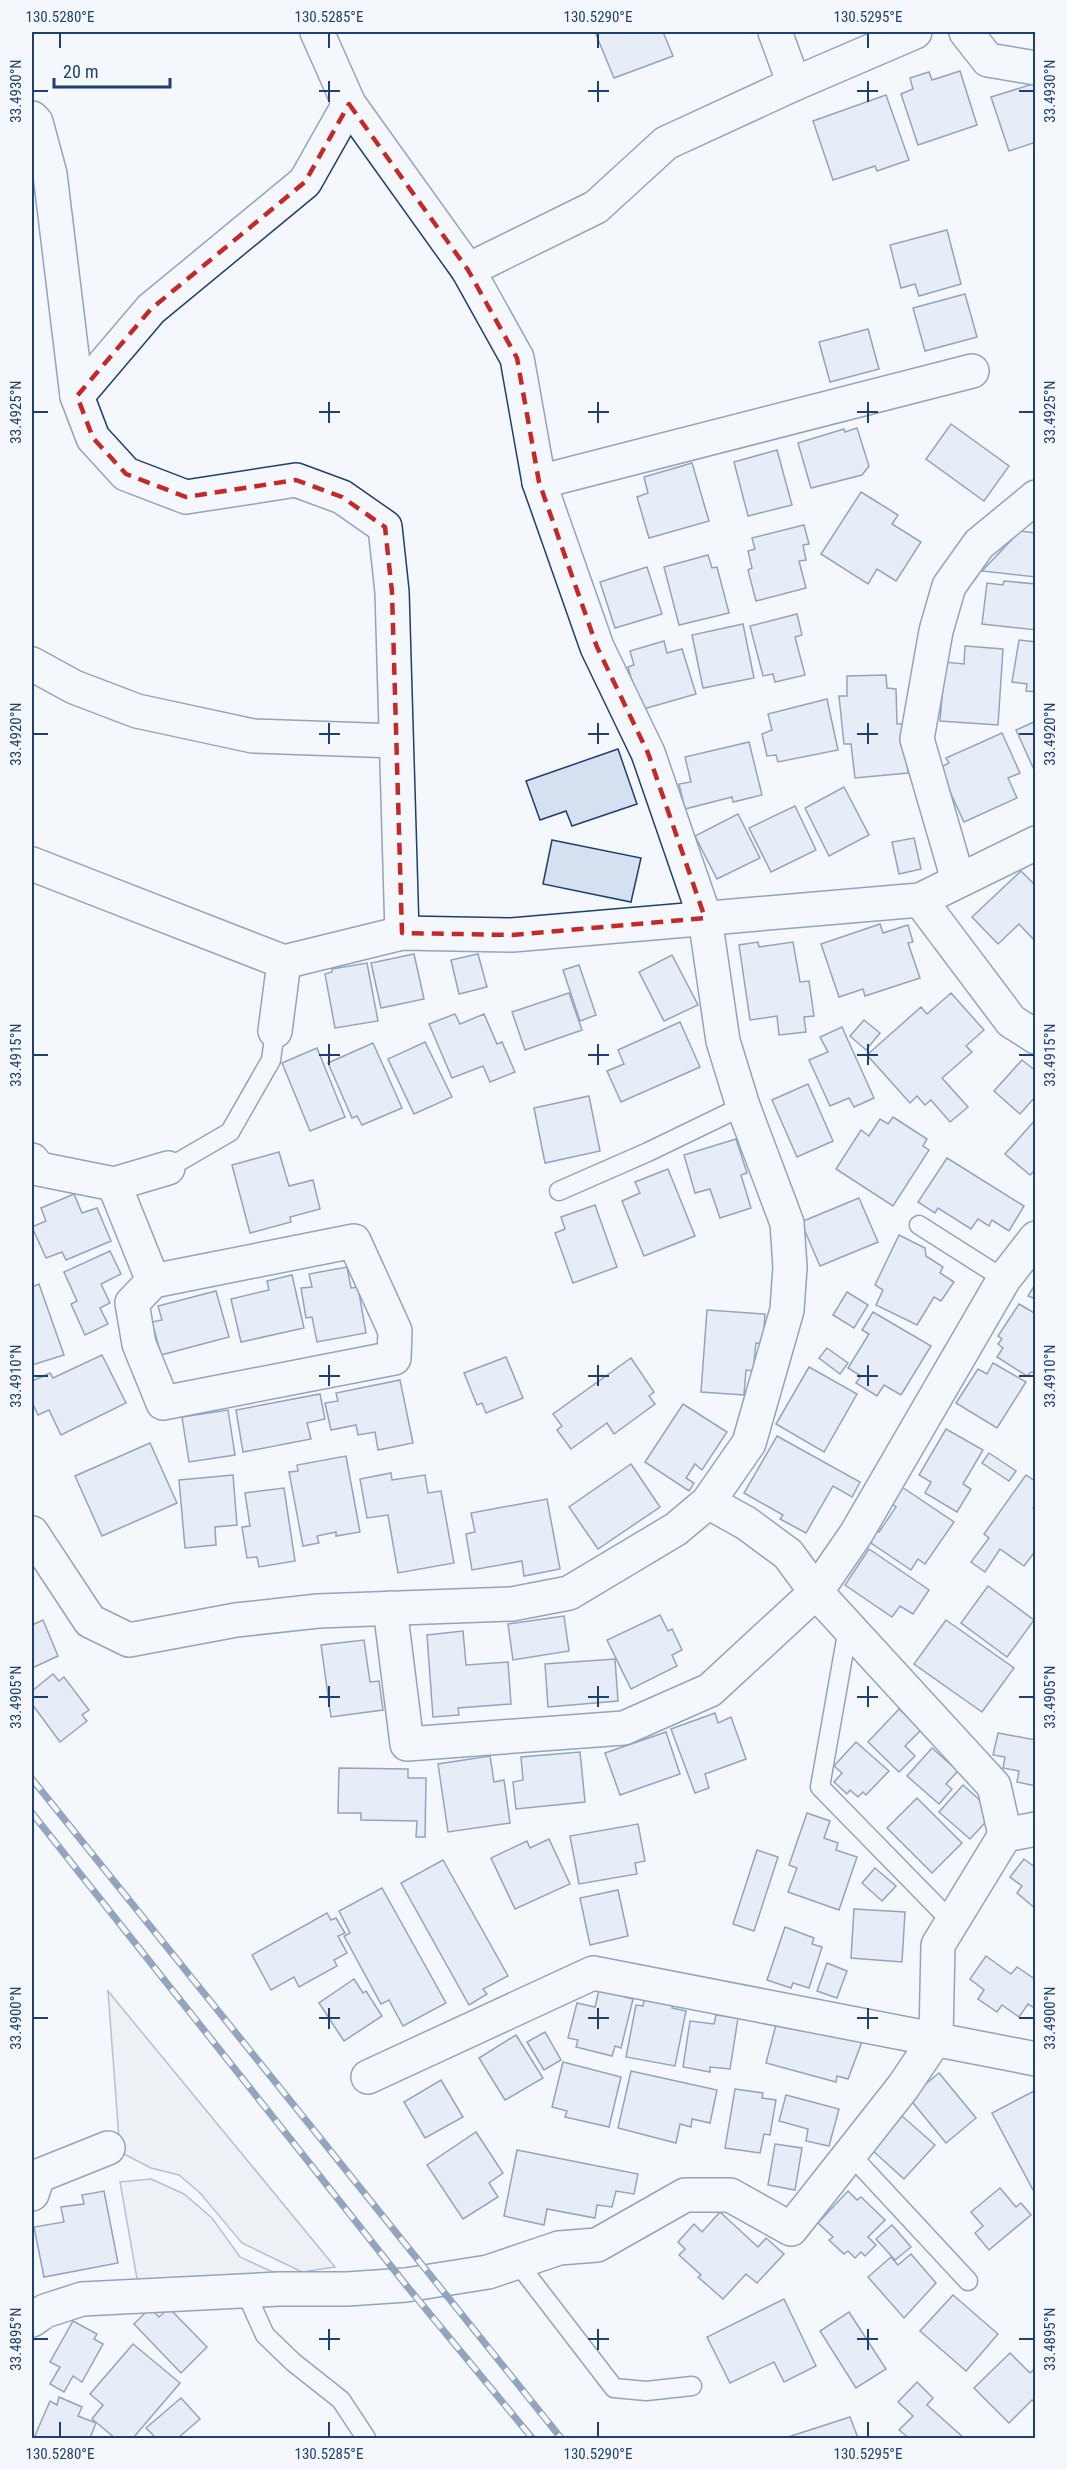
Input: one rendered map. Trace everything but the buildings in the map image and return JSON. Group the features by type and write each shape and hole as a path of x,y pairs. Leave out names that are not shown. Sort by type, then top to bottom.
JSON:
{"street":[{"path":"32,1533 90,1621 129,1640 236,1620 318,1611 512,1604 569,1593 676,1529 708,1502 749,1443 787,1310 790,1267 787,1223 743,1106 723,1041 705,918 648,753 597,648 539,482 517,358 468,270 349,104 317,32"},
{"path":"775,32 794,84"},
{"path":"468,270 596,207 666,143 915,32"},
{"path":"966,32 988,60 1035,68"},
{"path":"77,396 151,309 305,183 349,104"},
{"path":"32,118 36,122 50,174 77,396 93,438 126,474 186,496 296,480 342,497 385,527 392,592 402,933"},
{"path":"539,482 972,371"},
{"path":"958,880 916,739 936,631 949,586 980,544 1035,497"},
{"path":"32,664 74,687 137,711 242,734 396,741"},
{"path":"32,864 284,962 402,933 512,934 920,900 1035,843"},
{"path":"920,900 1011,1021 1035,1037"},
{"path":"274,1031 284,962"},
{"path":"34,1171 114,1184 168,1168"},
{"path":"114,1184 153,1281"},
{"path":"390,1608 407,1744 624,1728 710,1690 816,1592 856,1534 1004,1280 1035,1238"},
{"path":"354,1241 395,1331 394,1358 163,1403 139,1344 132,1303 153,1281 354,1241"},
{"path":"32,2320 45,2311 82,2299 246,2291 347,2289 406,2284 488,2272 559,2248 597,2245 685,2195 730,2195 791,2229 903,2087 936,2038 938,1945 952,1922 1020,1832 994,1786 816,1592 788,1554 747,1523 708,1502"},
{"path":"368,2077 593,1973 1035,2059"},
{"path":"34,2182 108,2148"}],"lane":[{"path":"168,1168 230,1132 271,1060 274,1031"},
{"path":"559,1191 648,1152 743,1106"},
{"path":"919,1225 1004,1280"},
{"path":"848,1628 820,1787 952,1922"},
{"path":"850,2154 968,2281"},
{"path":"517,2262 614,2388 646,2391 692,2386"},
{"path":"246,2291 265,2335 293,2362 341,2400 366,2439"}],"highlighted area":[{"path":"349,104 468,270 517,358 539,482 597,647 648,753 705,918 512,935 402,933 392,592 385,527 342,497 296,480 186,497 126,474 93,438 77,396 151,309 305,182"}],"shaded area":[{"path":"108,1991 335,2267 302,2272 242,2243 200,2193 179,2175 151,2168 120,2152"},
{"path":"151,2179 184,2194 212,2218 240,2257 299,2284 139,2290 120,2182"}],"railway":[{"path":"32,1779 561,2438"},
{"path":"32,1813 406,2285 532,2438"}]}
